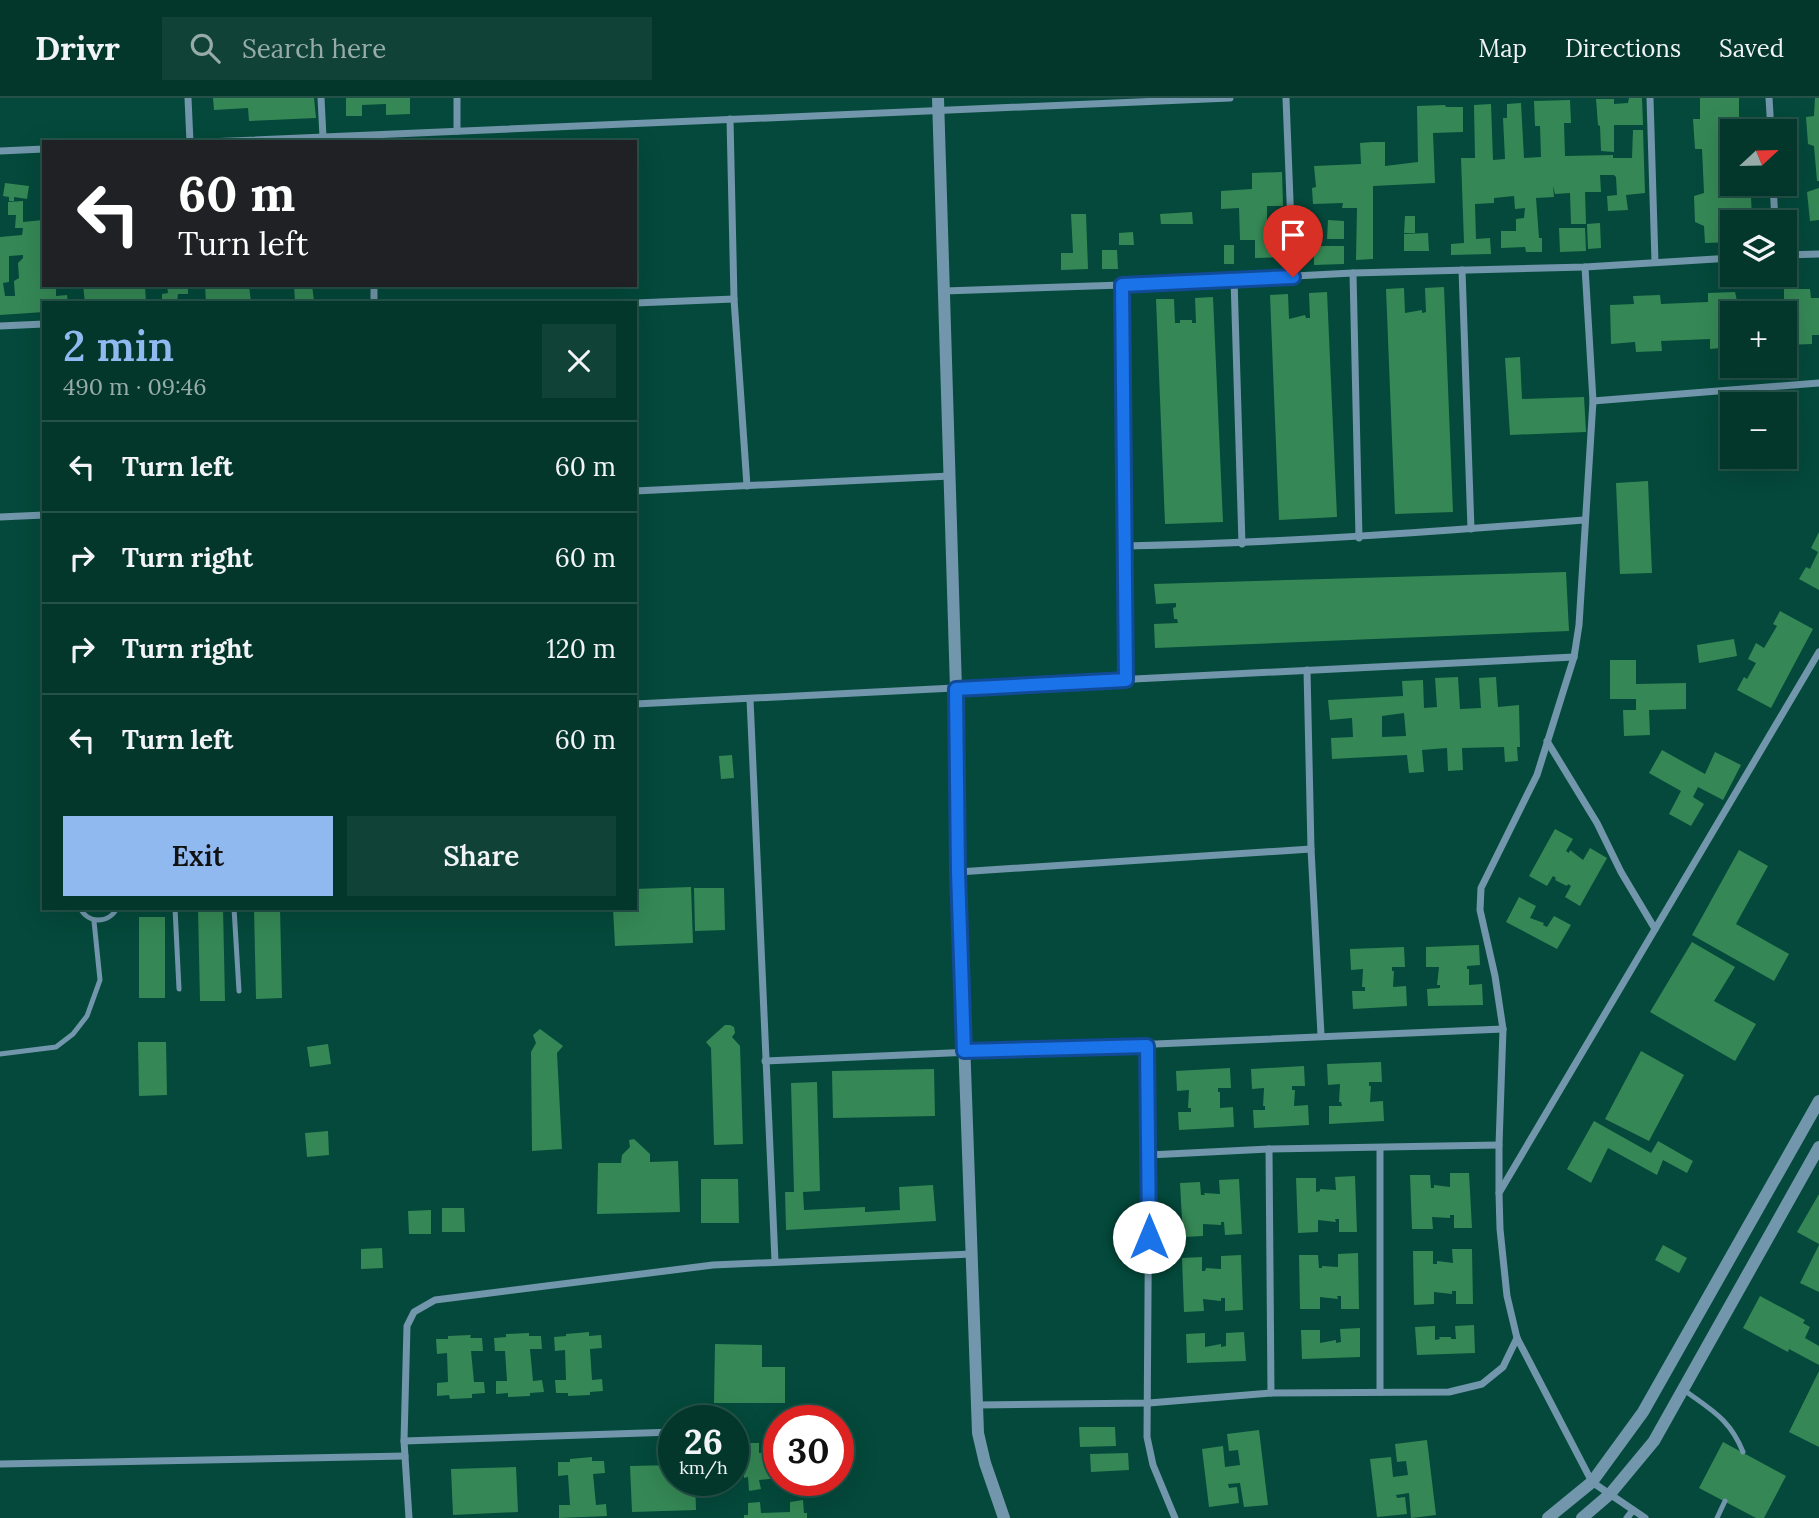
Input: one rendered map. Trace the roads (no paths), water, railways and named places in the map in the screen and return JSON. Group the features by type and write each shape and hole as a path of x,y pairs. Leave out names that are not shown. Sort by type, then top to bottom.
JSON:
{"street":[{"path":"188,98 190,140"},
{"path":"321,98 323,137"},
{"path":"457,98 457,131"},
{"path":"1000,98 1000,108"},
{"path":"253,140 373,138 457,131 730,119 939,104 1000,108 1103,101 1227,98"},
{"path":"1286,98 1293,277"},
{"path":"1650,98 1656,262"},
{"path":"1769,98 1770,119"},
{"path":"939,104 956,689 958,872 978,1433 1004,1518"},
{"path":"730,119 734,299 747,486"},
{"path":"0,151 42,149"},
{"path":"1797,255 1819,254"},
{"path":"944,292 1353,273 1585,267 1720,259"},
{"path":"1585,267 1593,401 1579,625 1574,657 1536,775 1481,888 1480,910 1495,976 1503,1029 1499,1145 1500,1229 1507,1296 1517,1338 1592,1482 1645,1518"},
{"path":"1462,270 1471,529"},
{"path":"1353,273 1359,538"},
{"path":"1234,279 1242,544"},
{"path":"1122,285 1126,680"},
{"path":"637,303 734,299"},
{"path":"0,326 42,324"},
{"path":"1593,401 1819,383"},
{"path":"637,491 950,476"},
{"path":"0,517 42,516"},
{"path":"1125,546 1359,538 1584,520"},
{"path":"1500,1193 1819,652"},
{"path":"637,704 1574,657"},
{"path":"1307,670 1311,849 1321,1035"},
{"path":"750,699 775,1261"},
{"path":"1547,741 1597,822 1621,872 1655,929"},
{"path":"958,872 1311,849"},
{"path":"765,1061 1503,1029"},
{"path":"1147,1046 1147,1437 1153,1465 1175,1518"},
{"path":"1548,1518 1592,1482 1643,1412 1819,1101"},
{"path":"1802,1131 1819,1141"},
{"path":"1149,1155 1269,1149 1499,1145"},
{"path":"1582,1518 1610,1494 1654,1441 1819,1147"},
{"path":"1380,1148 1380,1392"},
{"path":"1269,1149 1271,1393"},
{"path":"1737,1246 1757,1256"},
{"path":"409,1518 404,1441 407,1326 414,1312 435,1300 713,1265 972,1254"},
{"path":"977,1405 1149,1403 1271,1393 1449,1392 1482,1384 1503,1367 1517,1338"},
{"path":"404,1441 658,1433"},
{"path":"0,1464 405,1456"},
{"path":"1627,1518 1633,1510"}],"lane":[{"path":"81,910 83,915 93,921 106,920 116,910"},
{"path":"175,910 179,989"},
{"path":"234,910 240,991"},
{"path":"0,1054 56,1047 73,1034 87,1016 100,980 93,921"},
{"path":"1682,1389 1726,1421 1737,1436 1743,1452"},
{"path":"1717,1518 1725,1502"}]}
